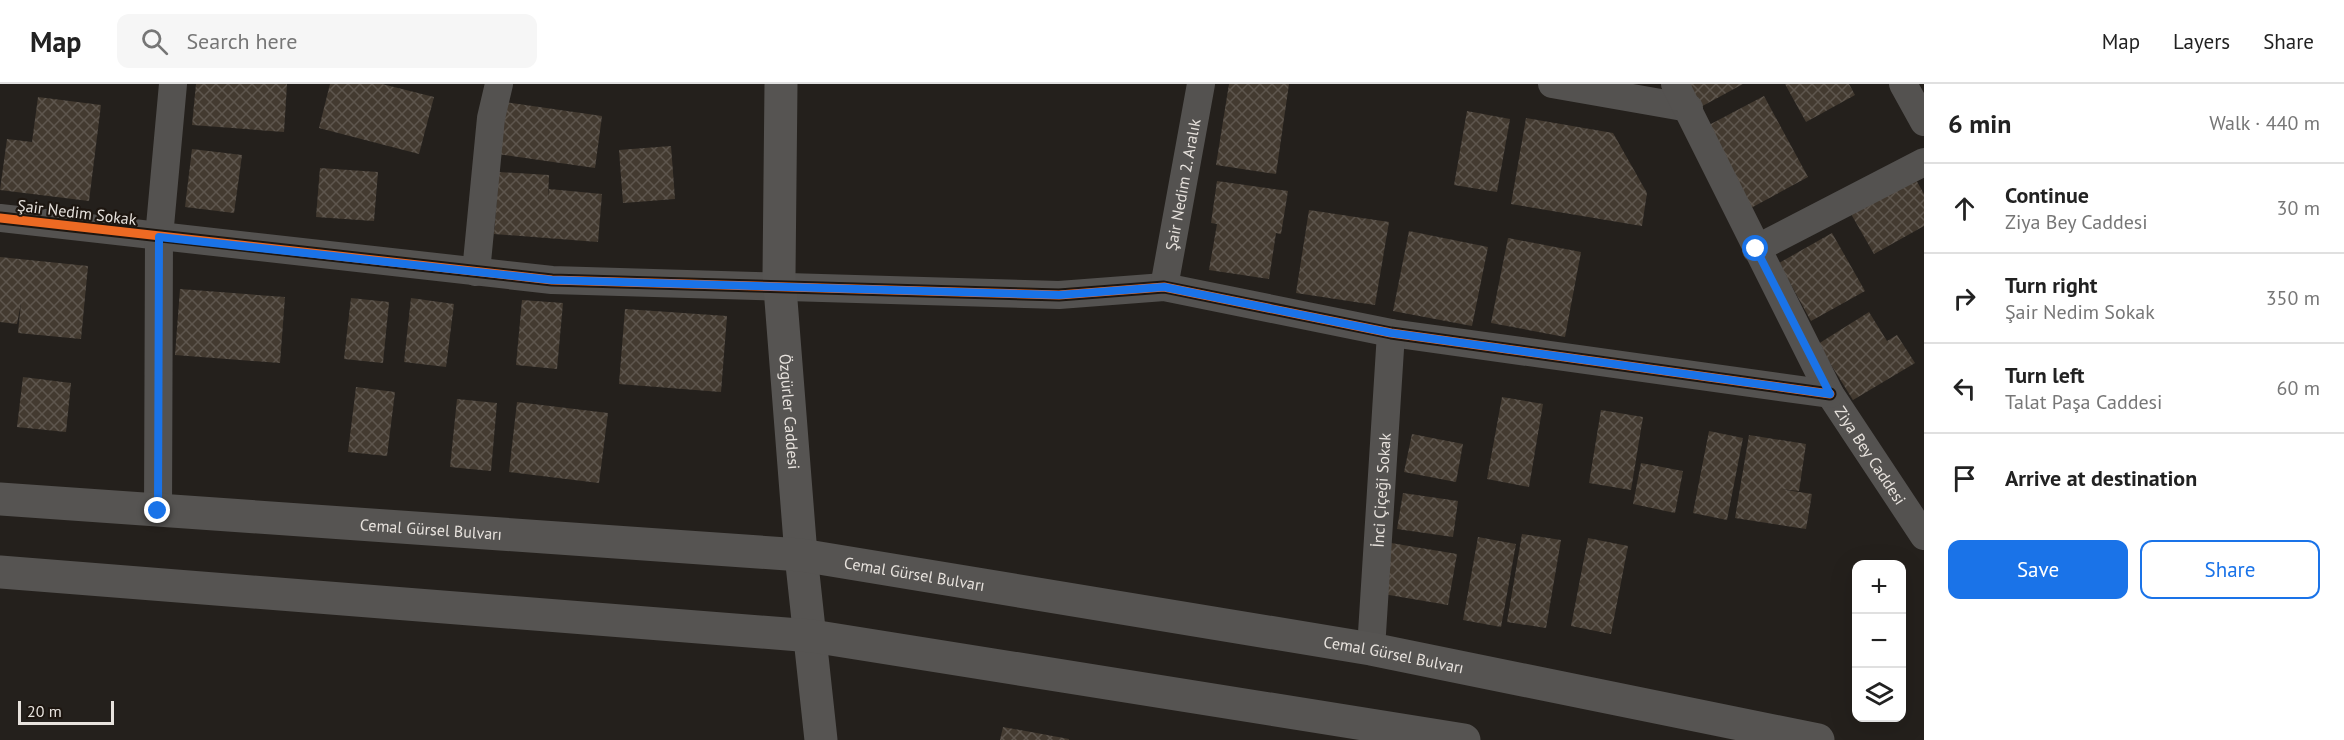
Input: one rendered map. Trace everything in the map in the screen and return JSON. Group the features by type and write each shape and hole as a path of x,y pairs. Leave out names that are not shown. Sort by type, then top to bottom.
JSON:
{"street":[{"path":"158,511 159,237 173,84"},
{"path":"476,272 491,118 499,84"},
{"name":"Özgürler Caddesi","path":"781,84 780,288 801,555 812,636 821,740"},
{"name":"Şair Nedim 2. Aralık","path":"1164,287 1201,84"},
{"path":"1552,84 1682,96"},
{"path":"1903,84 1924,122"},
{"name":"Ziya Bey Caddesi","path":"1682,96 1830,394 1924,536"},
{"path":"1756,249 1924,162"},
{"name":"Şair Nedim Sokak","path":"0,218 552,280 1059,295 1164,287 1391,333 1830,394"},
{"name":"İnci Çiçeği Sokak","path":"1371,649 1391,333"},
{"name":"Cemal Gürsel Bulvarı","path":"0,499 801,555 1371,649 1818,740"},
{"path":"0,573 812,636 1355,730 1464,740"}],"building":[{"path":"196,84 287,84 284,132 192,125"},
{"path":"330,84 382,84 434,97 419,154 319,128"},
{"path":"1229,84 1289,84 1276,174 1216,165"},
{"path":"1683,84 1743,84 1697,109"},
{"path":"1785,84 1849,84 1855,95 1806,122"},
{"path":"1764,96 1808,177 1751,208 1707,126"},
{"path":"38,97 101,105 89,201 0,190 7,139 32,142"},
{"path":"504,102 602,116 595,168 497,154"},
{"path":"1467,111 1510,119 1497,192 1454,185"},
{"path":"1526,118 1613,133 1647,193 1642,226 1511,204"},
{"path":"671,146 675,199 623,203 619,150"},
{"path":"192,149 242,155 234,213 185,207"},
{"path":"320,168 378,172 374,221 316,217"},
{"path":"499,172 549,175 548,199 549,189 602,194 598,242 494,234"},
{"path":"1915,178 1924,194 1924,226 1874,254 1851,214"},
{"path":"1217,181 1288,191 1281,234 1276,233 1269,279 1209,270 1217,224 1211,223"},
{"path":"1309,210 1389,222 1375,305 1296,293"},
{"path":"1409,231 1488,247 1472,326 1393,311"},
{"path":"1832,233 1865,291 1811,321 1779,263"},
{"path":"1508,238 1581,252 1565,337 1491,323"},
{"path":"0,257 88,266 81,339 18,333 21,303 17,324 0,322"},
{"path":"180,289 285,297 280,363 175,355"},
{"path":"351,298 389,302 383,363 344,359"},
{"path":"411,298 454,304 446,367 404,362"},
{"path":"522,300 563,303 557,369 516,365"},
{"path":"625,309 727,316 721,392 619,384"},
{"path":"1869,312 1887,341 1897,335 1915,363 1853,400 1818,344"},
{"path":"23,377 71,383 66,432 17,427"},
{"path":"356,387 395,392 387,456 348,452"},
{"path":"1502,397 1543,404 1529,487 1487,479"},
{"path":"457,399 497,403 491,471 450,467"},
{"path":"517,402 608,413 599,483 509,472"},
{"path":"1601,410 1643,417 1631,490 1589,483"},
{"path":"1709,431 1743,438 1727,520 1693,513"},
{"path":"1412,434 1463,444 1456,482 1404,472"},
{"path":"1749,435 1806,444 1799,491 1780,489 1812,494 1806,529 1735,518"},
{"path":"1641,463 1683,471 1675,513 1633,504"},
{"path":"1403,493 1458,501 1453,537 1397,529"},
{"path":"1522,534 1561,540 1546,628 1507,622"},
{"path":"1478,537 1516,544 1501,627 1463,620"},
{"path":"1588,538 1628,546 1611,634 1571,626"},
{"path":"1391,543 1457,554 1448,605 1383,594"},
{"path":"1003,727 1069,739 1069,740 1000,740"}],"cycle path":[{"path":"0,218 552,280 1059,295 1164,287 1391,333 1830,394"}],"route":[{"path":"158,511 159,237 552,280 1059,295 1164,287 1391,333 1830,394 1756,249"}]}
